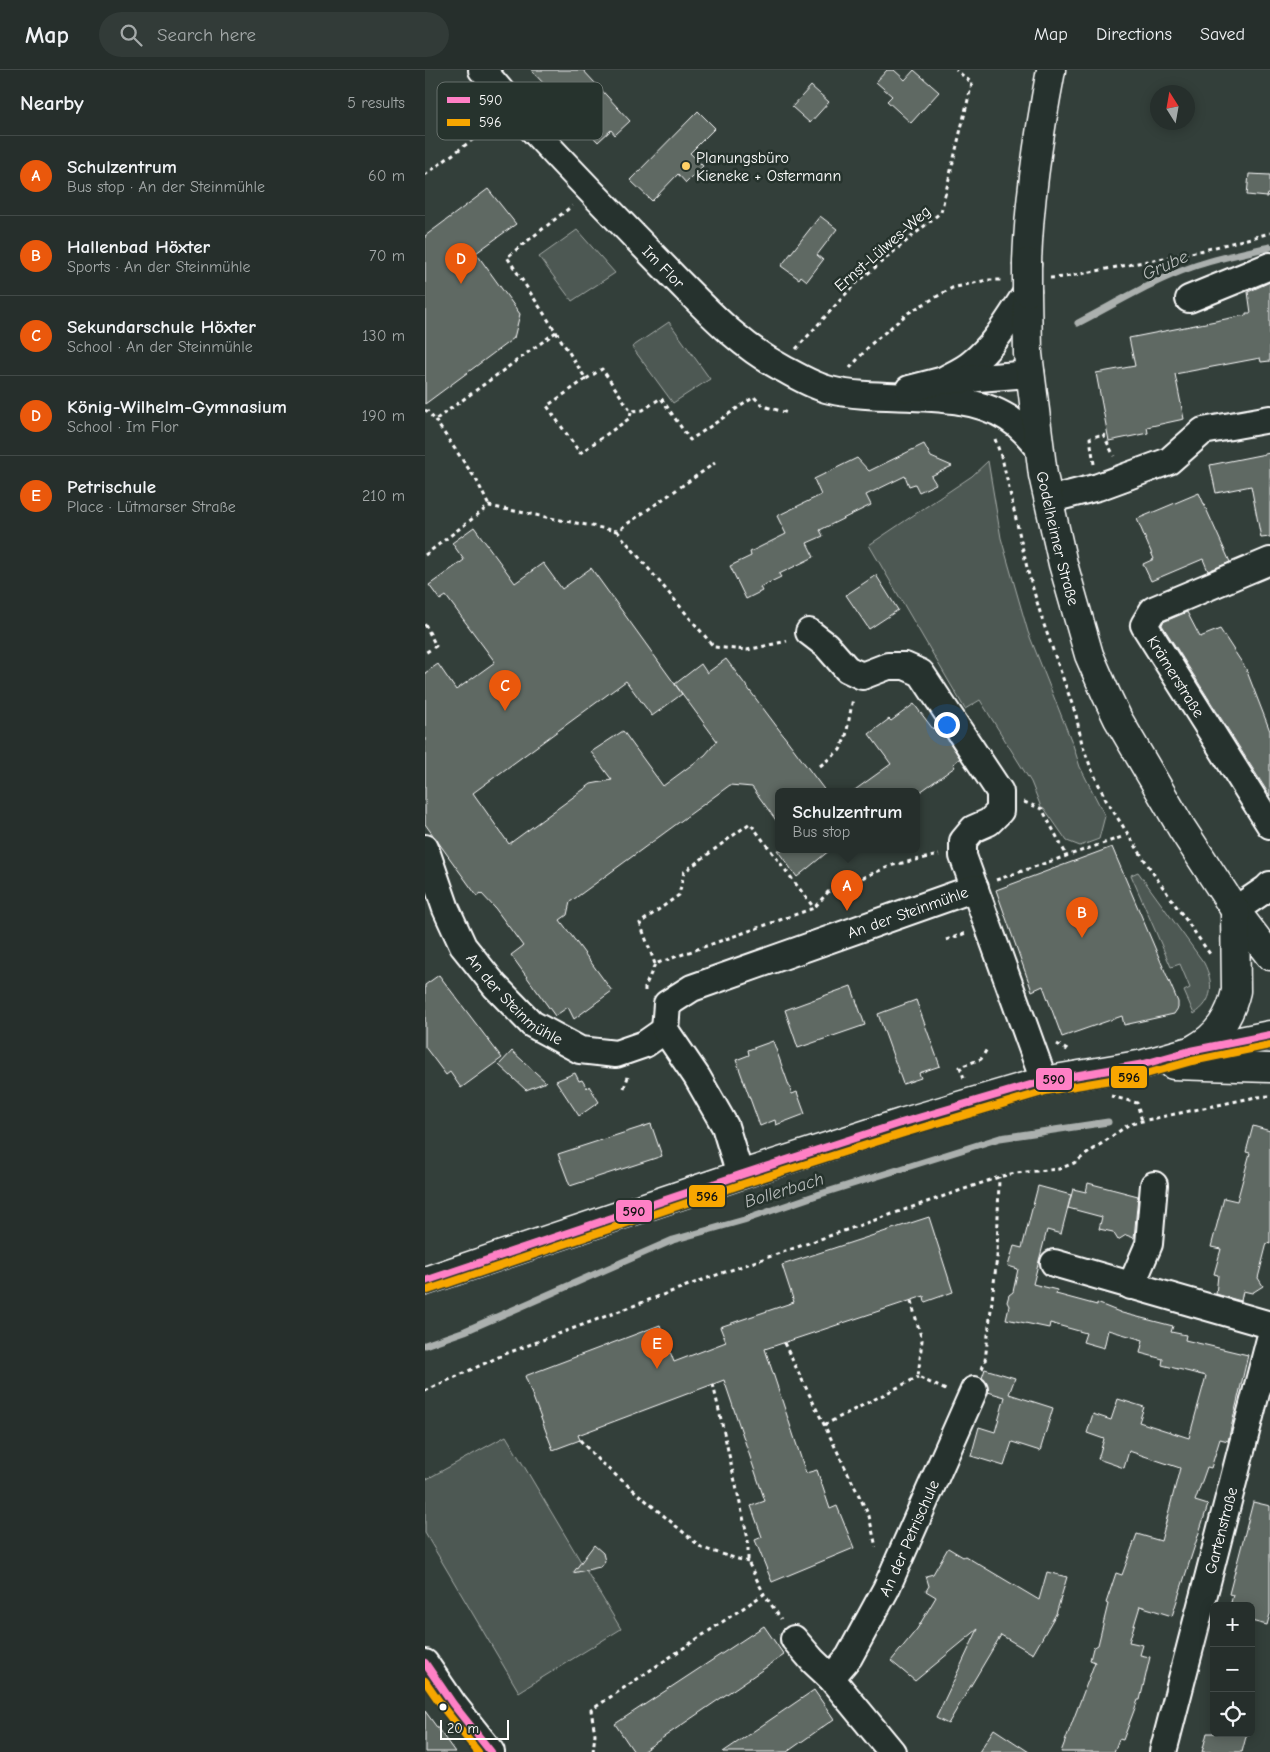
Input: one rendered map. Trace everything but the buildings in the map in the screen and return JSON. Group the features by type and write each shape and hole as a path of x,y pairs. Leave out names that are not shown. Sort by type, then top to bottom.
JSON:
{"main road":[{"name":"Godelheimer Straße","path":"1051,70 1043,111 1033,192 1027,278 1028,354 1048,500 1063,564 1084,638 1118,719 1181,826 1235,910 1270,956"},
{"path":"1191,1051 1202,1045 1220,1028 1233,1002 1236,991 1235,910"},
{"path":"425,1281 740,1175 901,1123 1044,1081 1144,1064 1191,1051 1270,1035"},
{"path":"1144,1064 1270,1068"}],"street":[{"name":"Im Flor","path":"482,70 492,82"},
{"name":"Im Flor","path":"542,140 590,192 732,335 760,356 814,385 829,390 847,393 952,400 986,408 1009,418 1028,434 1040,450"},
{"path":"1189,299 1270,266"},
{"name":"Im Flor","path":"941,381 966,368 980,356 999,334 1027,278"},
{"name":"Im Flor","path":"887,395 941,381 1031,374"},
{"path":"1048,500 1098,487 1169,461 1203,431 1270,418"},
{"name":"Krämerstraße","path":"1270,561 1153,610 1144,625 1270,825"},
{"path":"809,632 826,645 847,669 862,676 888,666 905,666 921,673 1000,792"},
{"name":"An der Steinmühle","path":"425,848 435,913 495,986 532,1024 580,1050 616,1054 645,1044 665,1030 667,1004 692,988 982,885 963,856 963,841 973,829 989,822 1000,811 1000,792"},
{"path":"982,885 1044,1081"},
{"path":"1235,910 1267,889 1270,885"},
{"path":"665,1030 697,1077 725,1126 740,1175"},
{"path":"1131,1286 1149,1244 1154,1185"},
{"path":"1054,1263 1270,1325"},
{"name":"Gartenstraße","path":"1163,1752 1270,1339"},
{"name":"An der Petrischule","path":"831,1678 849,1657 886,1589 971,1395"},
{"path":"795,1639 813,1661 831,1678 892,1752"},
{"path":"425,1663 453,1704 491,1752"}],"path":[{"name":"Ernst-Lülwes-Weg","path":"794,352 853,286 941,212 972,83 956,70"},
{"path":"425,174 472,140"},
{"path":"586,379 507,257 590,192"},
{"path":"843,369 848,370 870,345 908,313 952,288 987,280 1065,278 1200,250 1270,233"},
{"path":"435,420 556,332"},
{"path":"601,369 631,411 630,418 580,453 547,406 586,379 601,369"},
{"path":"631,411 643,410 661,398 690,440 753,397 763,406 788,413"},
{"path":"425,410 435,420 477,482 489,506"},
{"path":"617,530 715,463"},
{"path":"425,555 489,506 617,530 714,648 747,650 799,638 809,632"},
{"path":"425,624 436,646 425,653"},
{"path":"820,766 840,750 846,736 852,705 855,673"},
{"path":"1000,792 1043,809 1067,856"},
{"path":"655,964 640,923 679,895 684,872 750,822 814,908"},
{"path":"982,885 1122,837"},
{"path":"962,1073 960,1067 981,1059 987,1049"},
{"path":"624,1088 632,1070"},
{"path":"425,1391 505,1354 705,1279 999,1177 1015,1173 1059,1169 1074,1163 1128,1125 1256,1097 1270,1096"},
{"path":"824,1425 918,1377 971,1395 985,1361 997,1257 999,1177"},
{"path":"911,1300 922,1340 918,1377"},
{"path":"784,1343 869,1516 877,1550"},
{"path":"713,1384 748,1539 748,1562 764,1594 795,1639"},
{"path":"580,1440 599,1461 702,1548 748,1562"},
{"path":"593,1752 595,1734 591,1710 764,1594"}],"shaded area":[{"path":"577,230 615,273 572,301 539,257"},
{"path":"669,322 710,379 673,403 632,347"},
{"path":"988,461 1001,538 1028,632 1080,767 1105,816 1099,839 1080,846 1067,841 1044,808 1041,807 1031,782 980,700 965,709 869,545 972,476"},
{"path":"1138,872 1204,963 1207,970 1211,984 1209,997 1201,1009 1194,1014 1184,991 1190,988 1180,964 1171,967 1131,875"},
{"path":"506,1436 621,1629 519,1692 425,1533 425,1480"}],"waterway":[{"name":"Grube","path":"1078,323 1148,286 1192,267 1270,247"},
{"name":"Bollerbach","path":"425,1345 465,1331 673,1240 744,1220 814,1196 1000,1138 1108,1122"}],"transit line":[{"name":"590","path":"425,1281 740,1175 901,1123 1044,1081 1144,1064 1190,1051 1270,1035"},
{"name":"596","path":"428,1290 743,1184 904,1133 1046,1091 1146,1074 1192,1061 1270,1045"},
{"name":"590","path":"425,1663 453,1704 491,1752"},
{"name":"596","path":"425,1681 478,1752"}],"place":[{"name":"Planungsbüro Kieneke + Ostermann","path":"686,166"},
{"name":"König-Wilhelm-Gymnasium","path":"461,284"},
{"name":"Sekundarschule Höxter","path":"505,711"},
{"name":"Schulzentrum","path":"847,911"},
{"name":"Hallenbad Höxter","path":"1082,938"},
{"name":"Petrischule","path":"657,1369"}]}
